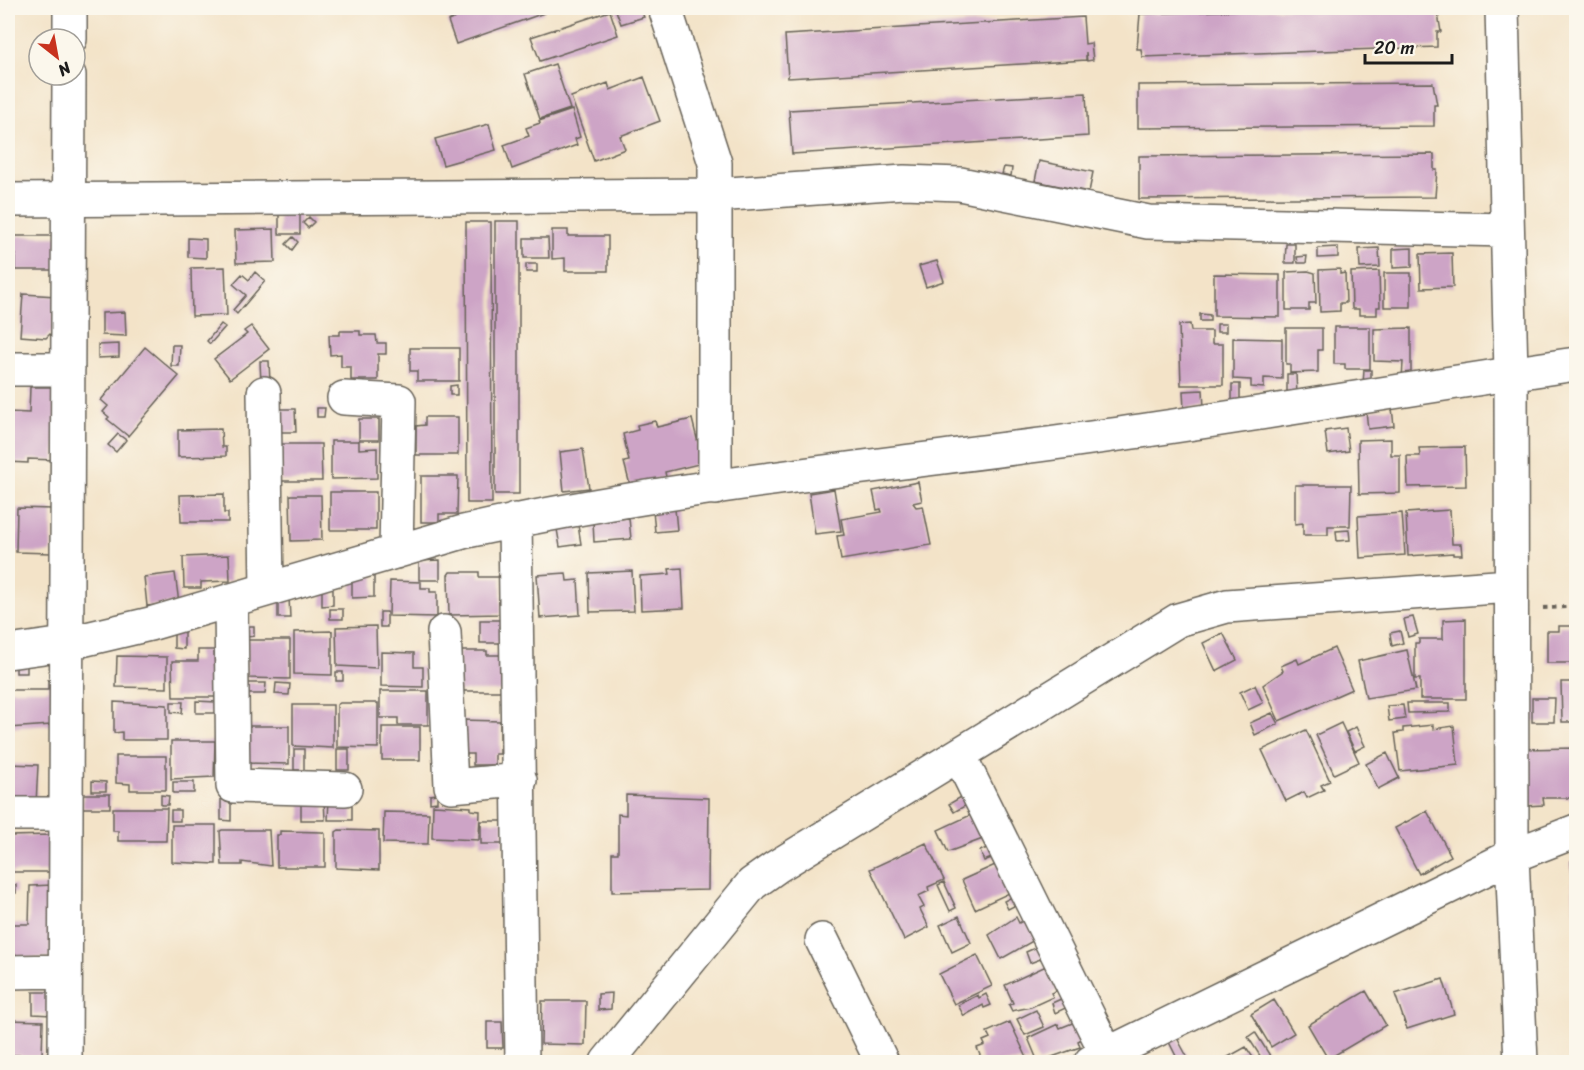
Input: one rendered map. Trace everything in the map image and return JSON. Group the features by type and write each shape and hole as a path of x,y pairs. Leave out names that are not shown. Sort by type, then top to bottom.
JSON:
{"street":[{"path":"70,8 70,27"},
{"path":"665,8 715,163 715,488"},
{"path":"1502,8 1511,373 1512,856 1521,1062"},
{"path":"65,1062 69,87"},
{"path":"8,200 716,195 904,182 960,184 1148,222 1507,230"},
{"path":"8,652 65,644 516,520 715,488 1211,422 1576,364"},
{"path":"8,369 68,369"},
{"path":"264,393 267,589"},
{"path":"344,398 399,401 396,552"},
{"path":"516,520 522,1062"},
{"path":"607,1062 752,884 1178,620 1227,606 1510,586"},
{"path":"231,600 233,786 345,789"},
{"path":"444,632 451,786 520,780"},
{"path":"959,755 1099,1058 1512,856 1576,831"},
{"path":"8,814 65,814"},
{"path":"822,939 882,1062"},
{"path":"8,972 65,971"}],"building":[{"path":"469,8 542,8 544,13 456,44 448,21 455,18 453,13"},
{"path":"615,8 640,8 644,17 621,24"},
{"path":"1297,8 1437,8 1441,32 1437,32 1437,47 1142,57 1141,49 1137,49 1140,14"},
{"path":"610,11 618,35 540,61 531,37"},
{"path":"1083,17 1085,44 1091,43 1093,60 1087,61 1086,52 1086,60 788,78 785,35"},
{"path":"555,64 570,109 540,119 525,74"},
{"path":"644,77 660,121 620,136 625,149 594,161 571,97 608,83 610,90"},
{"path":"1433,83 1437,105 1434,105 1434,126 1138,128 1138,85"},
{"path":"1086,93 1088,136 792,154 789,110"},
{"path":"572,110 580,137 575,139 577,145 512,169 504,145 529,136 526,128 540,123 539,121"},
{"path":"489,124 496,150 443,165 435,139"},
{"path":"1434,154 1434,170 1437,170 1435,197 1139,199 1139,156"},
{"path":"1039,161 1093,172 1089,192 1035,181"},
{"path":"1004,167 1012,168 1011,176 1002,174"},
{"path":"279,213 300,213 300,234 279,234"},
{"path":"309,217 314,222 308,228 303,223"},
{"path":"495,221 519,221 519,494 495,494"},
{"path":"466,222 491,222 492,503 467,503"},
{"path":"274,229 275,262 236,263 235,230"},
{"path":"552,230 568,230 568,236 608,236 608,271 565,271 565,258 552,259"},
{"path":"15,236 60,236 60,270 15,270"},
{"path":"293,237 298,242 292,250 286,244"},
{"path":"188,238 206,239 206,258 188,257"},
{"path":"524,238 548,238 549,258 524,258"},
{"path":"1286,244 1295,244 1295,263 1285,263"},
{"path":"1338,247 1338,257 1318,258 1318,248"},
{"path":"1379,248 1380,267 1360,268 1359,249"},
{"path":"1412,248 1412,267 1393,268 1393,249"},
{"path":"1452,253 1453,287 1421,288 1420,254"},
{"path":"1307,256 1306,263 1298,263 1297,257"},
{"path":"937,261 944,281 926,287 919,266"},
{"path":"526,264 537,264 537,272 526,272"},
{"path":"225,267 227,315 192,316 191,268"},
{"path":"1340,269 1340,274 1345,273 1346,303 1340,303 1340,311 1320,312 1319,270"},
{"path":"1379,271 1380,307 1377,307 1377,315 1359,315 1359,309 1352,309 1351,272"},
{"path":"255,272 265,281 237,314 233,310 246,295 233,284 242,274 249,280"},
{"path":"1286,272 1315,273 1316,303 1309,303 1309,310 1286,310"},
{"path":"1384,273 1411,273 1411,307 1384,307"},
{"path":"1214,274 1280,275 1280,317 1214,316"},
{"path":"23,294 56,296 53,331 46,338 20,336"},
{"path":"125,312 126,336 102,335 102,313"},
{"path":"1200,314 1210,315 1210,321 1200,321"},
{"path":"221,324 225,327 210,344 207,341"},
{"path":"1190,324 1191,331 1212,331 1212,344 1223,344 1223,385 1181,385 1179,325"},
{"path":"1217,324 1226,324 1226,332 1217,332"},
{"path":"251,326 269,349 230,379 214,359 247,334 244,331"},
{"path":"1334,327 1370,327 1370,369 1345,369 1345,364 1334,364"},
{"path":"1286,328 1322,328 1322,350 1318,350 1318,372 1290,373 1290,364 1286,364"},
{"path":"1411,328 1411,379 1402,379 1403,362 1374,361 1374,329"},
{"path":"340,331 360,331 360,335 376,335 377,343 386,343 386,354 378,354 378,380 351,380 351,367 341,367 341,354 330,355 329,335 340,335"},
{"path":"1233,338 1282,339 1282,379 1264,378 1264,388 1251,387 1251,380 1233,379"},
{"path":"119,344 119,357 98,358 98,345"},
{"path":"172,345 180,345 179,366 171,366"},
{"path":"145,347 179,376 128,436 107,419 109,417 103,412 108,406 101,400"},
{"path":"410,348 459,348 459,381 417,381 417,371 410,371"},
{"path":"260,361 269,361 270,383 261,384"},
{"path":"1364,370 1371,370 1371,384 1363,384"},
{"path":"1287,374 1296,374 1297,395 1287,395"},
{"path":"1232,384 1240,384 1240,403 1232,403"},
{"path":"457,385 457,395 450,395 450,386"},
{"path":"30,387 57,387 55,460 28,459 28,463 8,462 8,412 29,413"},
{"path":"1203,390 1204,408 1184,409 1183,391"},
{"path":"317,408 325,408 324,417 317,417"},
{"path":"1392,408 1394,426 1368,429 1366,411"},
{"path":"273,409 295,409 296,432 273,432"},
{"path":"425,417 458,417 458,455 416,455 416,426 425,425"},
{"path":"359,419 379,419 379,440 359,440"},
{"path":"692,419 703,463 665,472 666,477 630,485 624,462 629,461 623,434 638,430 637,425 655,421 657,427"},
{"path":"1346,428 1349,451 1328,454 1325,431"},
{"path":"221,429 222,447 226,447 226,456 178,457 178,430"},
{"path":"118,434 126,440 116,452 108,445"},
{"path":"1391,439 1391,455 1400,455 1400,493 1359,494 1358,440"},
{"path":"331,441 359,441 359,449 377,448 377,478 331,479"},
{"path":"281,444 321,444 322,481 281,481"},
{"path":"1465,447 1466,486 1408,487 1407,456 1420,456 1419,448"},
{"path":"583,449 589,488 564,491 560,452"},
{"path":"421,476 458,476 457,514 439,514 439,522 421,522"},
{"path":"918,482 922,501 913,503 916,507 923,506 931,545 841,560 837,536 844,535 841,519 882,512 881,509 877,510 873,491"},
{"path":"1295,485 1351,485 1350,526 1328,526 1328,535 1303,535 1303,523 1295,524"},
{"path":"834,489 841,531 815,534 809,493"},
{"path":"330,492 376,492 376,530 330,530"},
{"path":"224,494 224,513 228,513 228,522 181,522 180,495"},
{"path":"290,495 321,495 322,540 291,541"},
{"path":"17,508 52,509 51,553 16,552"},
{"path":"675,509 677,530 655,532 653,511"},
{"path":"1450,510 1452,544 1461,544 1462,555 1453,555 1453,553 1408,556 1406,513"},
{"path":"1402,513 1405,555 1360,558 1358,516"},
{"path":"629,518 631,539 594,542 593,521"},
{"path":"578,525 581,544 560,547 557,529"},
{"path":"1349,530 1350,540 1337,541 1336,531"},
{"path":"229,555 230,581 201,582 201,588 184,588 183,557"},
{"path":"440,560 440,580 419,580 419,561"},
{"path":"682,568 684,608 641,610 640,576 670,574 669,569"},
{"path":"632,571 634,611 590,612 589,573"},
{"path":"450,572 479,572 479,577 501,577 501,614 449,615 448,575"},
{"path":"175,573 179,603 147,606 144,577"},
{"path":"566,573 567,581 578,580 580,615 540,618 537,575"},
{"path":"352,576 374,576 374,597 352,598"},
{"path":"390,581 421,582 421,588 430,588 430,592 437,592 437,617 389,616"},
{"path":"322,585 333,585 333,605 322,606"},
{"path":"278,597 289,597 290,618 278,618"},
{"path":"330,609 343,609 343,619 330,619"},
{"path":"380,612 387,612 387,627 380,627"},
{"path":"1413,617 1418,634 1408,637 1404,619"},
{"path":"1466,619 1466,699 1420,699 1420,679 1415,679 1415,643 1419,643 1419,639 1443,639 1443,620"},
{"path":"480,620 503,620 503,643 480,643"},
{"path":"247,626 254,626 254,636 247,637"},
{"path":"376,626 377,668 337,666 336,627"},
{"path":"1559,626 1576,626 1576,663 1547,663 1547,631 1559,631"},
{"path":"174,627 184,627 184,649 174,648"},
{"path":"332,631 332,675 294,674 294,632"},
{"path":"1400,631 1403,643 1392,646 1390,633"},
{"path":"1223,633 1237,660 1216,671 1203,643"},
{"path":"247,640 290,640 290,679 247,678"},
{"path":"1334,648 1352,689 1279,721 1263,685 1283,671 1281,666 1297,659 1299,664"},
{"path":"198,650 214,650 216,697 173,697 172,661 198,661"},
{"path":"1407,650 1416,690 1366,698 1358,661"},
{"path":"459,651 487,651 487,655 503,655 503,691 459,691"},
{"path":"381,652 414,653 414,667 423,667 423,687 381,686"},
{"path":"117,656 167,657 167,688 116,687"},
{"path":"16,664 27,664 27,673 16,673"},
{"path":"336,672 343,672 343,681 336,681"},
{"path":"48,680 52,680 51,725 8,728 8,690 48,690"},
{"path":"1561,682 1576,682 1576,722 1562,722"},
{"path":"246,683 266,683 265,694 245,694"},
{"path":"276,683 290,684 289,695 275,694"},
{"path":"1255,685 1263,703 1248,710 1240,692"},
{"path":"380,691 428,691 428,725 398,725 398,718 380,718"},
{"path":"1532,698 1555,698 1554,722 1532,722"},
{"path":"196,701 216,702 216,713 196,713"},
{"path":"114,702 167,705 167,740 122,740 122,732 114,733"},
{"path":"171,702 183,702 182,713 171,712"},
{"path":"340,703 378,703 378,748 337,747 337,705"},
{"path":"1407,703 1450,703 1450,712 1408,713"},
{"path":"293,705 333,705 333,748 293,746"},
{"path":"1403,705 1405,719 1389,721 1387,706"},
{"path":"1272,713 1278,724 1255,735 1250,723"},
{"path":"460,720 500,721 500,754 495,754 495,765 473,765 473,754 460,754"},
{"path":"1341,723 1359,762 1334,774 1316,735"},
{"path":"1433,725 1433,729 1454,726 1458,765 1400,771 1395,733 1403,732 1403,728"},
{"path":"246,726 289,726 289,764 246,763"},
{"path":"382,727 420,727 420,760 382,760"},
{"path":"1356,727 1365,746 1355,751 1346,732"},
{"path":"1306,730 1330,781 1321,785 1324,790 1307,798 1304,792 1286,801 1262,750"},
{"path":"171,741 215,741 214,777 171,779"},
{"path":"1576,748 1576,798 1543,798 1544,805 1525,806 1523,749"},
{"path":"294,749 304,749 304,770 294,770"},
{"path":"337,749 349,749 349,770 337,770"},
{"path":"1387,753 1399,778 1378,789 1366,764"},
{"path":"116,756 166,756 166,790 130,790 130,784 116,783"},
{"path":"8,764 38,765 36,804 8,803"},
{"path":"92,781 106,782 106,791 92,791"},
{"path":"173,782 194,782 194,793 173,793"},
{"path":"968,793 972,802 954,812 949,804"},
{"path":"83,794 110,794 110,808 83,808"},
{"path":"437,794 437,802 430,803 430,795"},
{"path":"161,795 169,796 168,805 161,805"},
{"path":"626,795 709,798 708,890 612,892 612,853 618,853 618,814 626,815"},
{"path":"221,799 231,799 231,821 221,820"},
{"path":"301,799 324,799 325,820 301,820"},
{"path":"329,799 352,799 352,820 328,820"},
{"path":"433,805 471,807 471,810 480,811 479,840 432,838"},
{"path":"113,808 167,808 166,841 118,841 118,831 113,831"},
{"path":"171,810 180,810 180,821 171,821"},
{"path":"1427,811 1451,856 1419,874 1395,828"},
{"path":"384,812 429,813 428,844 383,843"},
{"path":"977,812 988,837 948,852 938,830"},
{"path":"481,821 504,821 503,844 481,844"},
{"path":"172,825 216,825 216,864 172,862"},
{"path":"269,830 271,866 242,862 242,865 222,865 220,831"},
{"path":"339,830 379,831 379,870 336,868 336,832"},
{"path":"280,831 325,834 325,867 277,867 277,835 280,835"},
{"path":"52,835 53,872 12,872 12,876 8,876 8,836"},
{"path":"1000,842 1004,853 984,861 980,851"},
{"path":"926,843 944,880 928,887 929,891 918,896 924,907 920,909 929,927 904,940 870,869"},
{"path":"1004,861 1018,889 975,909 962,880"},
{"path":"1571,861 1576,861 1576,910 1574,910"},
{"path":"944,882 956,908 950,911 938,885"},
{"path":"8,885 16,885 16,893 8,893"},
{"path":"52,885 50,958 8,957 8,924 29,924 30,886"},
{"path":"1022,892 1026,900 1008,909 1004,901"},
{"path":"959,916 971,943 952,952 940,925"},
{"path":"1016,917 1019,923 1028,918 1038,938 1001,959 989,935"},
{"path":"1046,943 1051,955 1030,963 1026,952"},
{"path":"977,955 992,986 954,1004 939,974"},
{"path":"1046,966 1058,990 1051,993 1053,997 1031,1007 1012,1011 1009,1005 1013,1003 1005,985"},
{"path":"1443,979 1454,1014 1407,1029 1395,994"},
{"path":"1366,991 1386,1025 1328,1059 1308,1025"},
{"path":"33,992 53,992 52,1015 33,1014"},
{"path":"612,993 611,1009 598,1010 598,994"},
{"path":"986,994 991,1005 984,1008 983,1005 964,1016 958,1005 978,995 979,998"},
{"path":"1070,995 1074,1004 1055,1013 1052,1003"},
{"path":"1274,1000 1294,1033 1271,1047 1251,1014"},
{"path":"542,1001 586,1001 585,1045 541,1044"},
{"path":"1036,1010 1044,1027 1025,1035 1017,1019"},
{"path":"8,1020 43,1021 42,1056 8,1055"},
{"path":"487,1022 502,1022 503,1048 487,1048"},
{"path":"1010,1022 1029,1062 983,1062 977,1048 985,1045 983,1041 990,1038 987,1032"},
{"path":"1075,1022 1082,1039 1078,1041 1080,1047 1038,1062 1028,1038 1058,1024 1060,1028"},
{"path":"1255,1032 1274,1062 1264,1062 1248,1037"},
{"path":"1177,1038 1190,1062 1179,1062 1169,1042"},
{"path":"1246,1047 1256,1062 1219,1062"}]}
